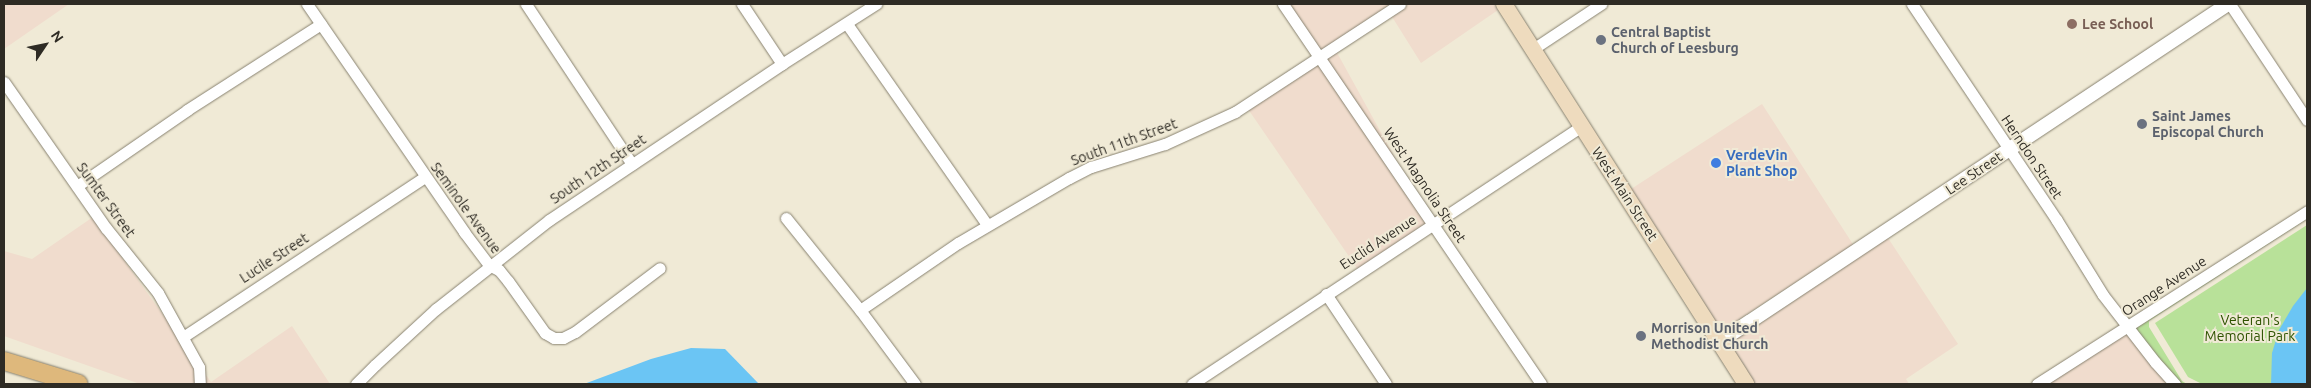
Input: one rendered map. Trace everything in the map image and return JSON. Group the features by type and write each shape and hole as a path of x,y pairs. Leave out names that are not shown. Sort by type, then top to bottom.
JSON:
{"main road":[{"name":"West Main Street","path":"1504,4 1746,384"},
{"path":"4,361 79,384"}],"street":[{"name":"Seminole Avenue","path":"307,4 425,177 489,266 499,270 545,333 554,338 563,338 574,332 660,268"},
{"path":"526,4 632,164"},
{"path":"742,4 782,64"},
{"name":"South 12th Street","path":"356,384 436,309 549,220 782,64 876,4"},
{"name":"West Magnolia Street","path":"1283,4 1541,384"},
{"name":"South 11th Street","path":"860,310 986,225 1091,168 1165,144 1219,120 1400,4"},
{"path":"1533,49 1601,4"},
{"name":"Herndon Street","path":"1912,4 2056,219 2103,295 2127,328 2175,384"},
{"path":"2229,4 2307,120"},
{"name":"Lee Street","path":"1719,342 2229,4"},
{"path":"77,186 187,110 321,24"},
{"path":"847,24 986,225"},
{"name":"Sumter Street","path":"4,82 106,228 158,293 183,337"},
{"name":"Euclid Avenue","path":"1192,384 1582,126"},
{"name":"Lucile Street","path":"183,337 425,177"},
{"name":"Orange Avenue","path":"2037,384 2307,211"},
{"path":"786,218 860,310 915,384"},
{"path":"1326,294 1386,384"},
{"path":"183,337 199,366 200,384"}],"shaded area":[{"path":"4,4 69,4 4,49"},
{"path":"1282,4 1494,4 1498,10 1421,63 1389,12 1335,49 1432,225 1361,274 1248,109 1319,60"},
{"path":"1762,104 1853,245 1722,330 1630,190"},
{"path":"93,217 211,382 292,326 330,384 140,384 4,336 4,251 32,259"},
{"path":"1888,238 1958,344 1906,379 1909,384 1755,384 1729,343"},
{"path":"2130,326 2168,384 2036,384"}],"green space":[{"path":"2307,214 2307,219 2149,321 2149,327 2182,381 2187,384 2168,384 2130,326"},
{"name":"Veteran's Memorial Park","path":"2307,225 2307,384 2202,384 2188,377 2155,323"}],"water":[{"path":"2307,288 2307,384 2271,384 2272,353 2279,330 2293,306"},
{"path":"691,348 725,349 759,384 584,384 651,359"}],"place":[{"name":"Lee School","path":"2072,24"},
{"name":"Central Baptist Church of Leesburg","path":"1601,40"},
{"name":"Saint James Episcopal Church","path":"2142,124"},
{"name":"VerdeVin Plant Shop","path":"1716,163"},
{"name":"Morrison United Methodist Church","path":"1641,336"}]}
